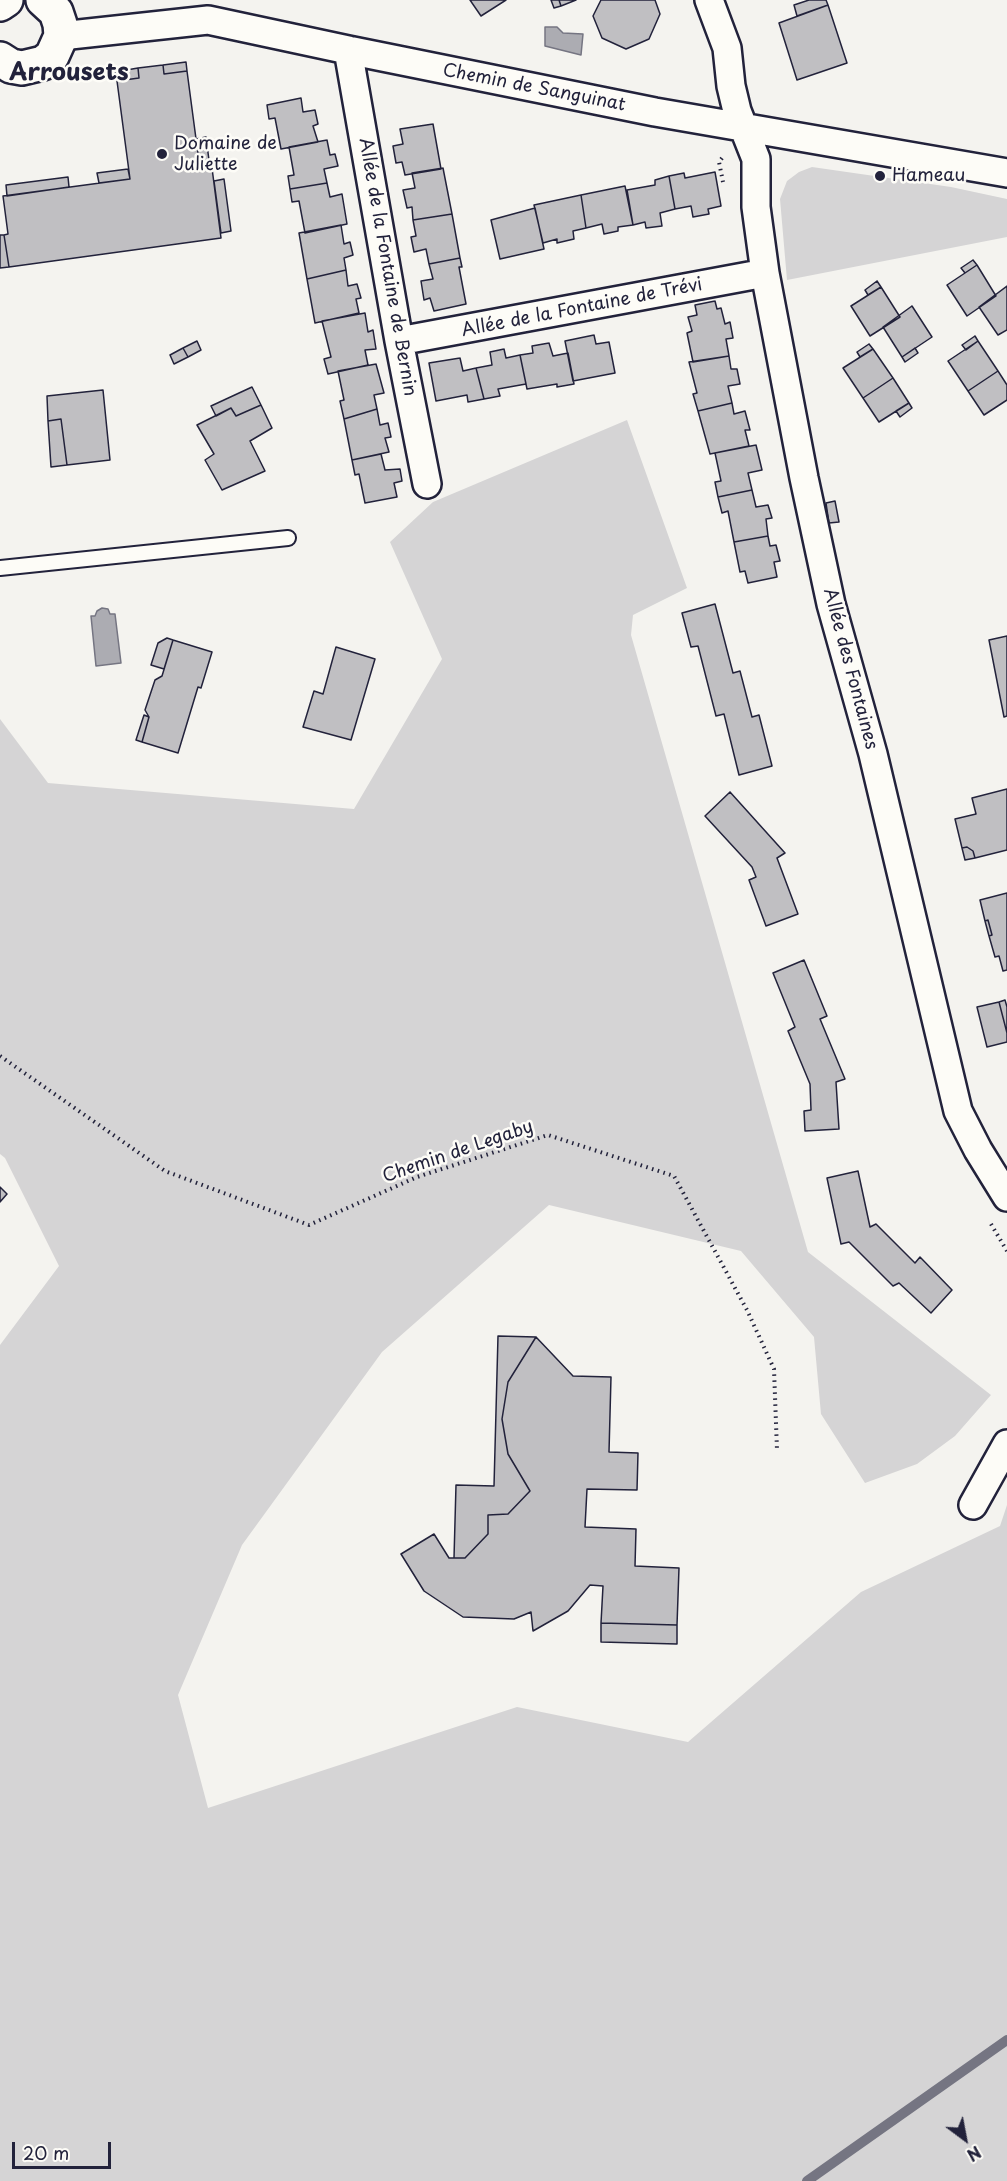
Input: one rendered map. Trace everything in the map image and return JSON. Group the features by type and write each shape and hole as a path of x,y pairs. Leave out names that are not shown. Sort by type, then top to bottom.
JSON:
{"main road":[{"path":"0,4 6,0"},
{"path":"4,72 43,63 58,47 61,36 60,24 56,12 43,0"}],"street":[{"name":"Allée des Fontaines","path":"709,0 727,48 731,86 743,127 756,159 756,207 765,273 804,478 831,604 873,754 958,1111 978,1150 1007,1197"},
{"name":"Chemin de Sanguinat","path":"61,36 208,20 655,112 1007,173"},
{"name":"Allée de la Fontaine de Bernin","path":"348,50 399,341 427,484"},
{"name":"Allée de la Fontaine de Trévi","path":"399,341 765,273"},
{"path":"974,1505 1007,1444"}],"lane":[{"path":"0,568 288,538"}],"path":[{"name":"Chemin de Legaby","path":"0,1056 165,1171 309,1225 417,1177 548,1136 674,1176 747,1310 774,1369 777,1449"}],"shaded area":[{"path":"545,27 557,27 563,33 583,34 581,55 545,46"},
{"path":"812,167 951,187 1007,199 1007,237 787,280 780,199 787,181 799,172"},
{"path":"627,420 687,588 633,615 631,635 808,1252 991,1395 955,1436 917,1464 865,1483 821,1414 814,1337 741,1251 549,1205 382,1352 242,1545 178,1695 208,1808 517,1707 688,1742 861,1592 1000,1526 1007,1505 1007,2181 0,2181 0,1345 59,1266 5,1158 0,1154 0,719 48,783 354,809 442,659 390,542 433,502"},
{"path":"102,608 108,609 110,614 115,614 121,663 96,666 91,616 95,616"}],"building":[{"path":"470,0 506,0 481,16"},
{"path":"551,0 559,0 561,6 554,8"},
{"path":"559,0 576,0 561,6"},
{"path":"601,0 655,0 660,14 649,39 626,49 602,38 593,16"},
{"path":"809,0 826,0 828,5 797,16 794,5"},
{"path":"828,5 847,63 797,80 779,23"},
{"path":"186,62 187,71 164,74 163,65"},
{"name":"Domaine de Juliette","path":"163,65 164,74 187,71 200,169 212,168 221,238 9,267 4,235 8,234 3,196 130,179 117,81 139,78 138,68"},
{"path":"138,68 139,78 117,81 115,72"},
{"path":"301,98 303,112 315,110 318,124 313,126 318,142 281,149 275,118 269,119 267,105"},
{"path":"433,124 441,169 405,175 402,162 396,163 393,146 403,144 400,129"},
{"path":"206,137 210,168 200,169 196,139"},
{"path":"327,140 330,155 335,154 338,166 324,169 327,183 290,189 288,176 294,175 289,147"},
{"path":"443,168 452,214 413,220 412,207 407,208 403,190 415,188 412,173"},
{"path":"128,169 130,179 99,183 97,173"},
{"path":"715,172 721,206 708,209 709,214 693,217 691,206 675,209 669,176 684,173 685,178"},
{"path":"669,176 675,209 660,213 662,226 646,228 645,222 633,225 627,190 655,185 655,180"},
{"path":"68,177 69,187 7,196 6,185"},
{"path":"224,179 231,231 221,233 214,181"},
{"path":"327,183 330,197 342,194 347,224 305,233 299,201 292,202 290,189"},
{"path":"625,186 633,225 618,227 618,231 604,234 602,224 586,228 581,195"},
{"path":"581,195 586,228 573,231 574,239 557,243 557,239 543,243 534,205"},
{"path":"535,208 544,249 500,259 491,220"},
{"path":"452,214 460,258 429,264 426,249 414,252 411,237 416,236 413,220"},
{"path":"341,225 344,244 350,242 353,255 344,258 346,270 307,279 299,233"},
{"path":"0,235 4,235 9,267 0,268"},
{"path":"460,258 462,267 459,267 466,304 434,311 430,298 424,300 421,281 433,279 429,264"},
{"path":"973,260 977,265 965,273 961,268"},
{"path":"977,265 996,296 967,316 947,285"},
{"path":"346,270 348,286 357,284 361,298 356,299 359,313 315,323 307,279"},
{"path":"877,281 881,287 868,295 865,290"},
{"path":"1007,286 1007,330 998,335 979,307"},
{"path":"881,287 900,317 870,336 851,306"},
{"path":"715,301 717,309 721,308 725,324 730,322 733,338 726,339 729,356 693,362 687,333 692,331 688,317 697,315 695,305"},
{"path":"912,306 932,337 902,357 883,327"},
{"path":"365,313 368,332 373,330 376,349 365,350 368,365 328,374 324,359 331,357 322,321"},
{"path":"594,335 596,344 609,342 615,373 573,381 565,341"},
{"path":"975,336 978,341 966,350 962,345"},
{"path":"197,341 201,350 188,357 183,348"},
{"path":"978,341 998,371 968,391 948,361"},
{"path":"549,343 553,356 568,353 574,384 527,389 520,355 533,353 532,346"},
{"path":"869,344 873,349 860,357 857,352"},
{"path":"183,348 188,357 174,364 170,355"},
{"path":"915,348 918,353 905,362 902,357"},
{"path":"504,349 506,358 520,355 526,384 498,389 500,396 484,399 476,368 492,365 490,352"},
{"path":"873,349 893,378 863,398 843,368"},
{"path":"729,356 731,369 737,369 740,384 728,386 732,403 698,411 693,394 697,393 689,362"},
{"path":"460,358 463,371 476,368 484,399 468,402 467,395 436,401 429,363"},
{"path":"376,364 384,393 374,395 377,409 344,419 340,401 344,400 338,371"},
{"path":"998,371 1007,385 1007,400 984,415 968,391"},
{"path":"893,378 909,403 879,422 863,398"},
{"path":"252,387 261,405 236,416 231,408 216,416 211,406"},
{"path":"103,390 110,460 67,465 61,419 48,421 47,396"},
{"path":"732,403 734,414 745,411 750,430 745,430 749,446 710,454 698,411"},
{"path":"909,403 912,408 900,417 896,411"},
{"path":"261,405 272,428 250,441 265,471 222,490 205,460 214,454 197,425 231,408 236,416"},
{"path":"377,409 380,425 388,423 391,437 385,438 389,452 352,460 344,419"},
{"path":"61,419 67,465 51,467 48,421"},
{"path":"756,445 762,470 748,473 752,490 718,497 715,482 721,481 715,453"},
{"path":"381,454 385,470 400,469 402,481 394,483 397,497 365,503 359,474 355,475 352,460"},
{"path":"752,490 756,507 768,505 772,518 766,519 768,536 734,542 728,511 722,513 718,497"},
{"path":"835,501 839,522 829,523 826,503"},
{"path":"768,536 770,546 776,545 780,561 774,562 777,577 748,583 745,571 740,572 734,542"},
{"path":"715,604 733,673 740,671 752,717 759,715 772,766 739,775 724,714 716,716 698,646 691,647 682,613"},
{"path":"1007,636 1007,716 1004,717 989,640"},
{"path":"167,638 173,640 164,669 151,665 158,643"},
{"path":"173,640 212,652 201,688 198,687 178,753 142,742 149,717 145,710 155,680 162,676"},
{"path":"336,647 375,659 351,740 303,727 314,691 323,694"},
{"path":"144,715 149,717 142,742 136,740"},
{"path":"1007,789 1007,850 975,858 973,851 967,847 962,848 955,819 976,814 972,798"},
{"path":"730,792 785,853 777,858 798,914 766,926 749,880 756,877 752,867 705,816"},
{"path":"967,847 973,851 975,858 965,860 962,848"},
{"path":"1007,893 1007,970 1003,971 999,956 995,957 989,936 992,935 988,920 985,921 980,900"},
{"path":"988,920 992,935 989,936 985,921"},
{"path":"804,960 827,1016 820,1019 845,1079 836,1082 839,1129 805,1131 804,1111 811,1110 810,1084 788,1031 795,1027 773,973"},
{"path":"1005,1000 1007,1007 1007,1033 999,1002"},
{"path":"999,1002 1007,1042 987,1047 977,1007"},
{"path":"858,1171 870,1227 876,1224 915,1263 920,1257 952,1290 931,1313 899,1283 893,1286 849,1242 841,1244 827,1178"},
{"path":"0,1187 7,1194 0,1202"},
{"path":"498,1336 536,1337 508,1382 502,1419 508,1454 530,1491 508,1514 488,1515 488,1534 465,1558 454,1558 456,1485 494,1486"},
{"path":"536,1337 573,1376 611,1377 609,1452 638,1453 637,1490 587,1489 585,1527 636,1529 635,1566 679,1568 677,1625 601,1623 603,1586 590,1585 568,1611 533,1631 531,1612 514,1619 463,1617 424,1591 401,1554 434,1534 449,1558 465,1558 488,1534 488,1515 508,1514 530,1491 508,1454 502,1419 508,1382"},
{"path":"601,1623 677,1625 677,1644 601,1642"}],"waterway":[{"path":"807,2181 1007,2040"}],"place":[{"name":"Domaine de Juliette","path":"162,154"},
{"name":"Hameau","path":"880,176"}],"district":[{"name":"Arrousets","path":"69,73"}]}
